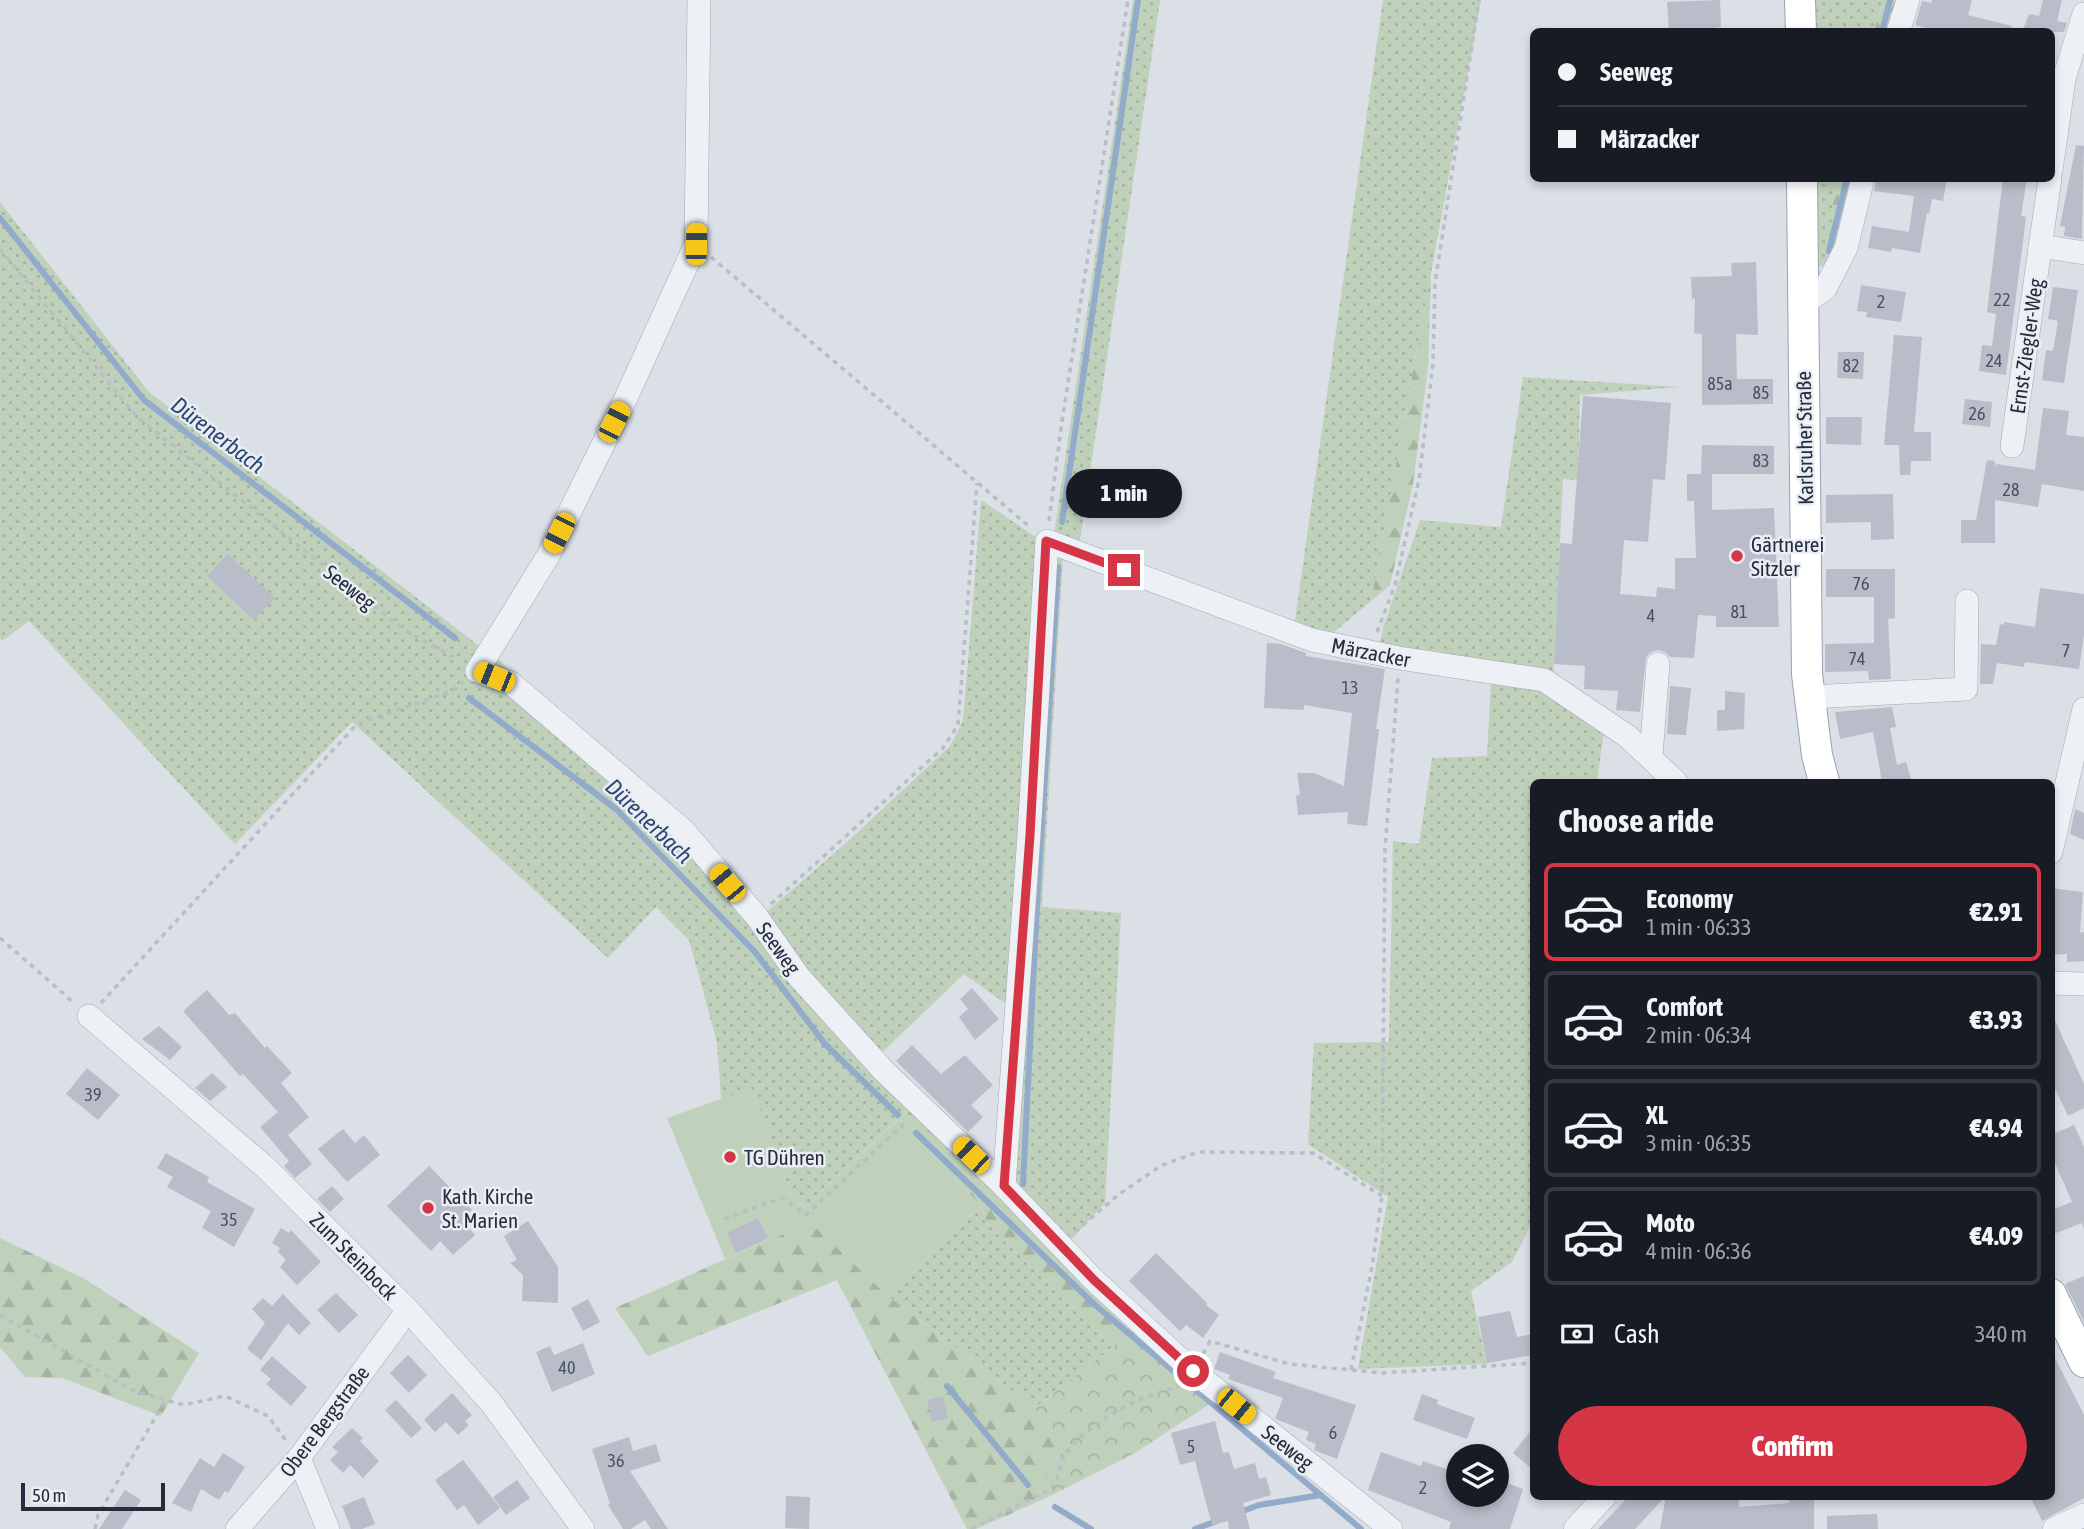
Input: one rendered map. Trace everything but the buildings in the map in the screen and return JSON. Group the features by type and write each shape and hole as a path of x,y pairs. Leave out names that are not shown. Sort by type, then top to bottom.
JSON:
{"main road":[{"path":"1800,0 1801,28"},
{"name":"Karlsruher Straße","path":"1802,182 1807,674 1817,755 1823,779"},
{"path":"2055,1302 2084,1362"}],"street":[{"path":"477,670 548,556 625,400 696,244 699,0"},
{"path":"1899,28 1908,0"},
{"path":"2055,146 2066,80 2084,15"},
{"path":"1802,304 1825,289 1846,248 1862,182"},
{"name":"Ernst-Ziegler-Weg","path":"2012,446 2049,182"},
{"path":"2040,246 2084,253"},
{"path":"1004,1186 1030,835 1046,541"},
{"name":"Märzacker","path":"1046,541 1312,640 1399,658 1544,680 1607,722 1651,756 1673,779"},
{"path":"1810,697 1966,689 1966,601"},
{"path":"1651,756 1658,664"},
{"name":"Seeweg","path":"477,670 511,684 684,831 757,917 799,977 884,1071 1004,1186 1187,1378 1391,1529"},
{"path":"2055,835 2084,709"},
{"path":"2055,984 2084,984"},
{"name":"Zum Steinbock","path":"89,1016 265,1167 408,1310 492,1404 583,1529"},
{"name":"Obere Bergstraße","path":"237,1529 299,1458 408,1310"},
{"path":"299,1458 328,1529"},
{"path":"1575,1529 1601,1500"},
{"path":"2054,1529 2084,1515"}],"path":[{"path":"1046,541 1062,421 1128,0"},
{"path":"1370,652 1395,585 1419,480 1433,363 1436,283 1479,0"},
{"path":"696,244 1046,541"},
{"name":"Seeweg","path":"0,249 137,417 406,631 477,670"},
{"path":"757,917 943,748 958,725 977,483"},
{"path":"1351,1370 1382,1196 1385,849 1399,658"},
{"path":"0,937 89,1016 357,724 452,691 477,670"},
{"path":"724,1219 782,1198 806,1215 896,1129 923,1108"},
{"path":"1060,1244 1118,1195 1162,1165 1198,1152 1313,1153 1382,1196"},
{"path":"0,1315 134,1391 184,1405 225,1396 268,1416 299,1458"},
{"path":"971,1529 1051,1489 1067,1451 1080,1437 1109,1415 1187,1378 1210,1341 1289,1364 1382,1373 1530,1363"},
{"path":"94,1529 98,1515 165,1401"}],"green space":[{"path":"1133,0 1160,0 1077,560 1063,556 1042,907 1121,913 1105,1203 1070,1241 1009,1180 1023,1016 964,974 870,1064 912,1106 805,1207 791,1194 752,1089 721,1099 717,1042 689,940 656,907 608,958 352,722 235,844 29,621 2,641 0,638 0,202 149,392 497,657 518,682 680,843 750,926 846,843 950,746 963,721 981,500 1052,548"},
{"path":"1383,0 1481,0 1371,601 1327,638 1294,627"},
{"path":"1813,0 1883,0 1875,28 1813,28"},
{"path":"1883,0 1899,0 1892,28 1875,28"},
{"path":"1814,182 1837,182 1831,219 1844,216 1830,264 1817,267"},
{"path":"1837,182 1853,182 1844,216 1830,220"},
{"path":"1431,272 1428,368 1413,484 1390,585 1371,601"},
{"path":"1523,377 1679,387 1580,395 1578,480 1563,479 1553,683 1606,716 1597,779 1530,779 1530,1227 1512,1262 1471,1291 1487,1364 1358,1369 1388,1197 1308,1144 1314,1043 1389,1042 1393,841 1419,844 1432,758 1487,756 1492,663 1379,647 1420,520 1501,527"},
{"name":"TG Dühren","path":"752,1088 791,1194 805,1207 899,1119 981,1206 888,1296 810,1222 725,1259 667,1118"},
{"path":"912,1106 1140,1315 1113,1347 986,1222 981,1206 899,1119"},
{"path":"981,1206 986,1222 1113,1347 1035,1408 888,1296"},
{"path":"810,1222 888,1296 1035,1408 1063,1450 1037,1490 1046,1498 976,1529 967,1529 837,1280 648,1356 615,1308"},
{"path":"0,1238 85,1279 199,1353 161,1416 62,1378 25,1377 0,1347"},
{"path":"1140,1315 1219,1398 1135,1453 1046,1498 1037,1490 1063,1450 1035,1408 1113,1347"}],"waterway":[{"path":"1062,522 1138,0"},
{"path":"1883,28 1890,0"},
{"path":"1829,251 1846,182"},
{"name":"Dürenerbach","path":"0,218 144,400 455,638"},
{"path":"1023,1184 1058,567"},
{"name":"Dürenerbach","path":"469,698 616,809 755,952 825,1044 898,1115"},
{"name":"Dürenerbach","path":"916,1133 1095,1305 1361,1529"},
{"name":"Dürenerbach","path":"947,1386 1028,1485"},
{"name":"Dürenerbach","path":"1240,1512 1259,1505 1321,1495"},
{"name":"Dürenerbach","path":"1055,1507 1091,1529"},
{"name":"Dürenerbach","path":"1195,1529 1217,1521"}],"place":[{"name":"Gärtnerei Sitzler","path":"1737,556"},
{"name":"TG Dühren","path":"730,1157"},
{"name":"Kath. Kirche St. Marien","path":"428,1208"}],"route":[{"path":"1124,570 1046,541 1030,835 1004,1186 1094,1280 1193,1371"}]}
